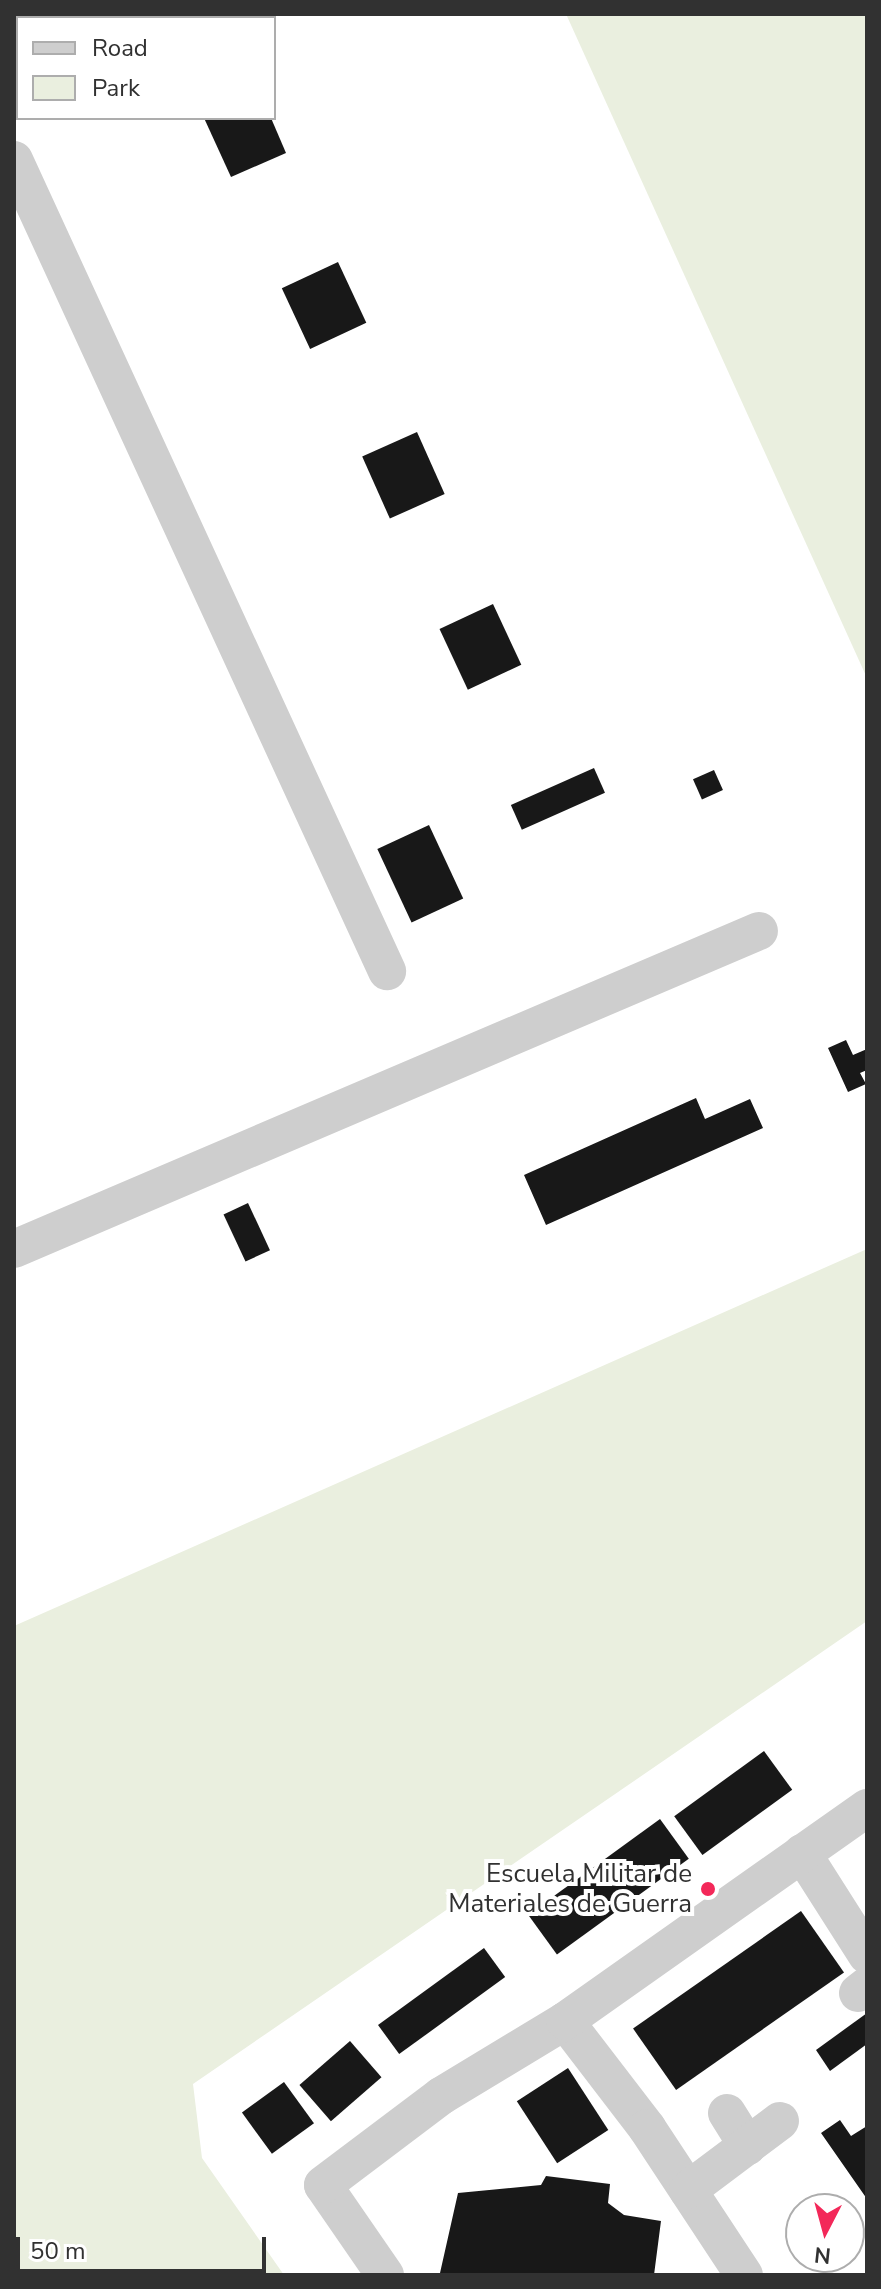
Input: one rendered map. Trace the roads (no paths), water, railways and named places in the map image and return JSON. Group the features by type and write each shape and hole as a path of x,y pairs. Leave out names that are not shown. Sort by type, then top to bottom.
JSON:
{"street":[{"path":"14,160 387,971"},
{"path":"14,1249 759,931"},
{"path":"385,2275 323,2185 441,2096 565,2021 867,1808"},
{"path":"802,1853 867,1955"},
{"path":"565,2021 598,2081 656,2120 688,2190 744,2275"},
{"path":"727,2113 748,2146"},
{"path":"688,2190 780,2121"}],"place":[{"name":"Escuela Militar de Materiales de Guerra","path":"708,1889"}]}
